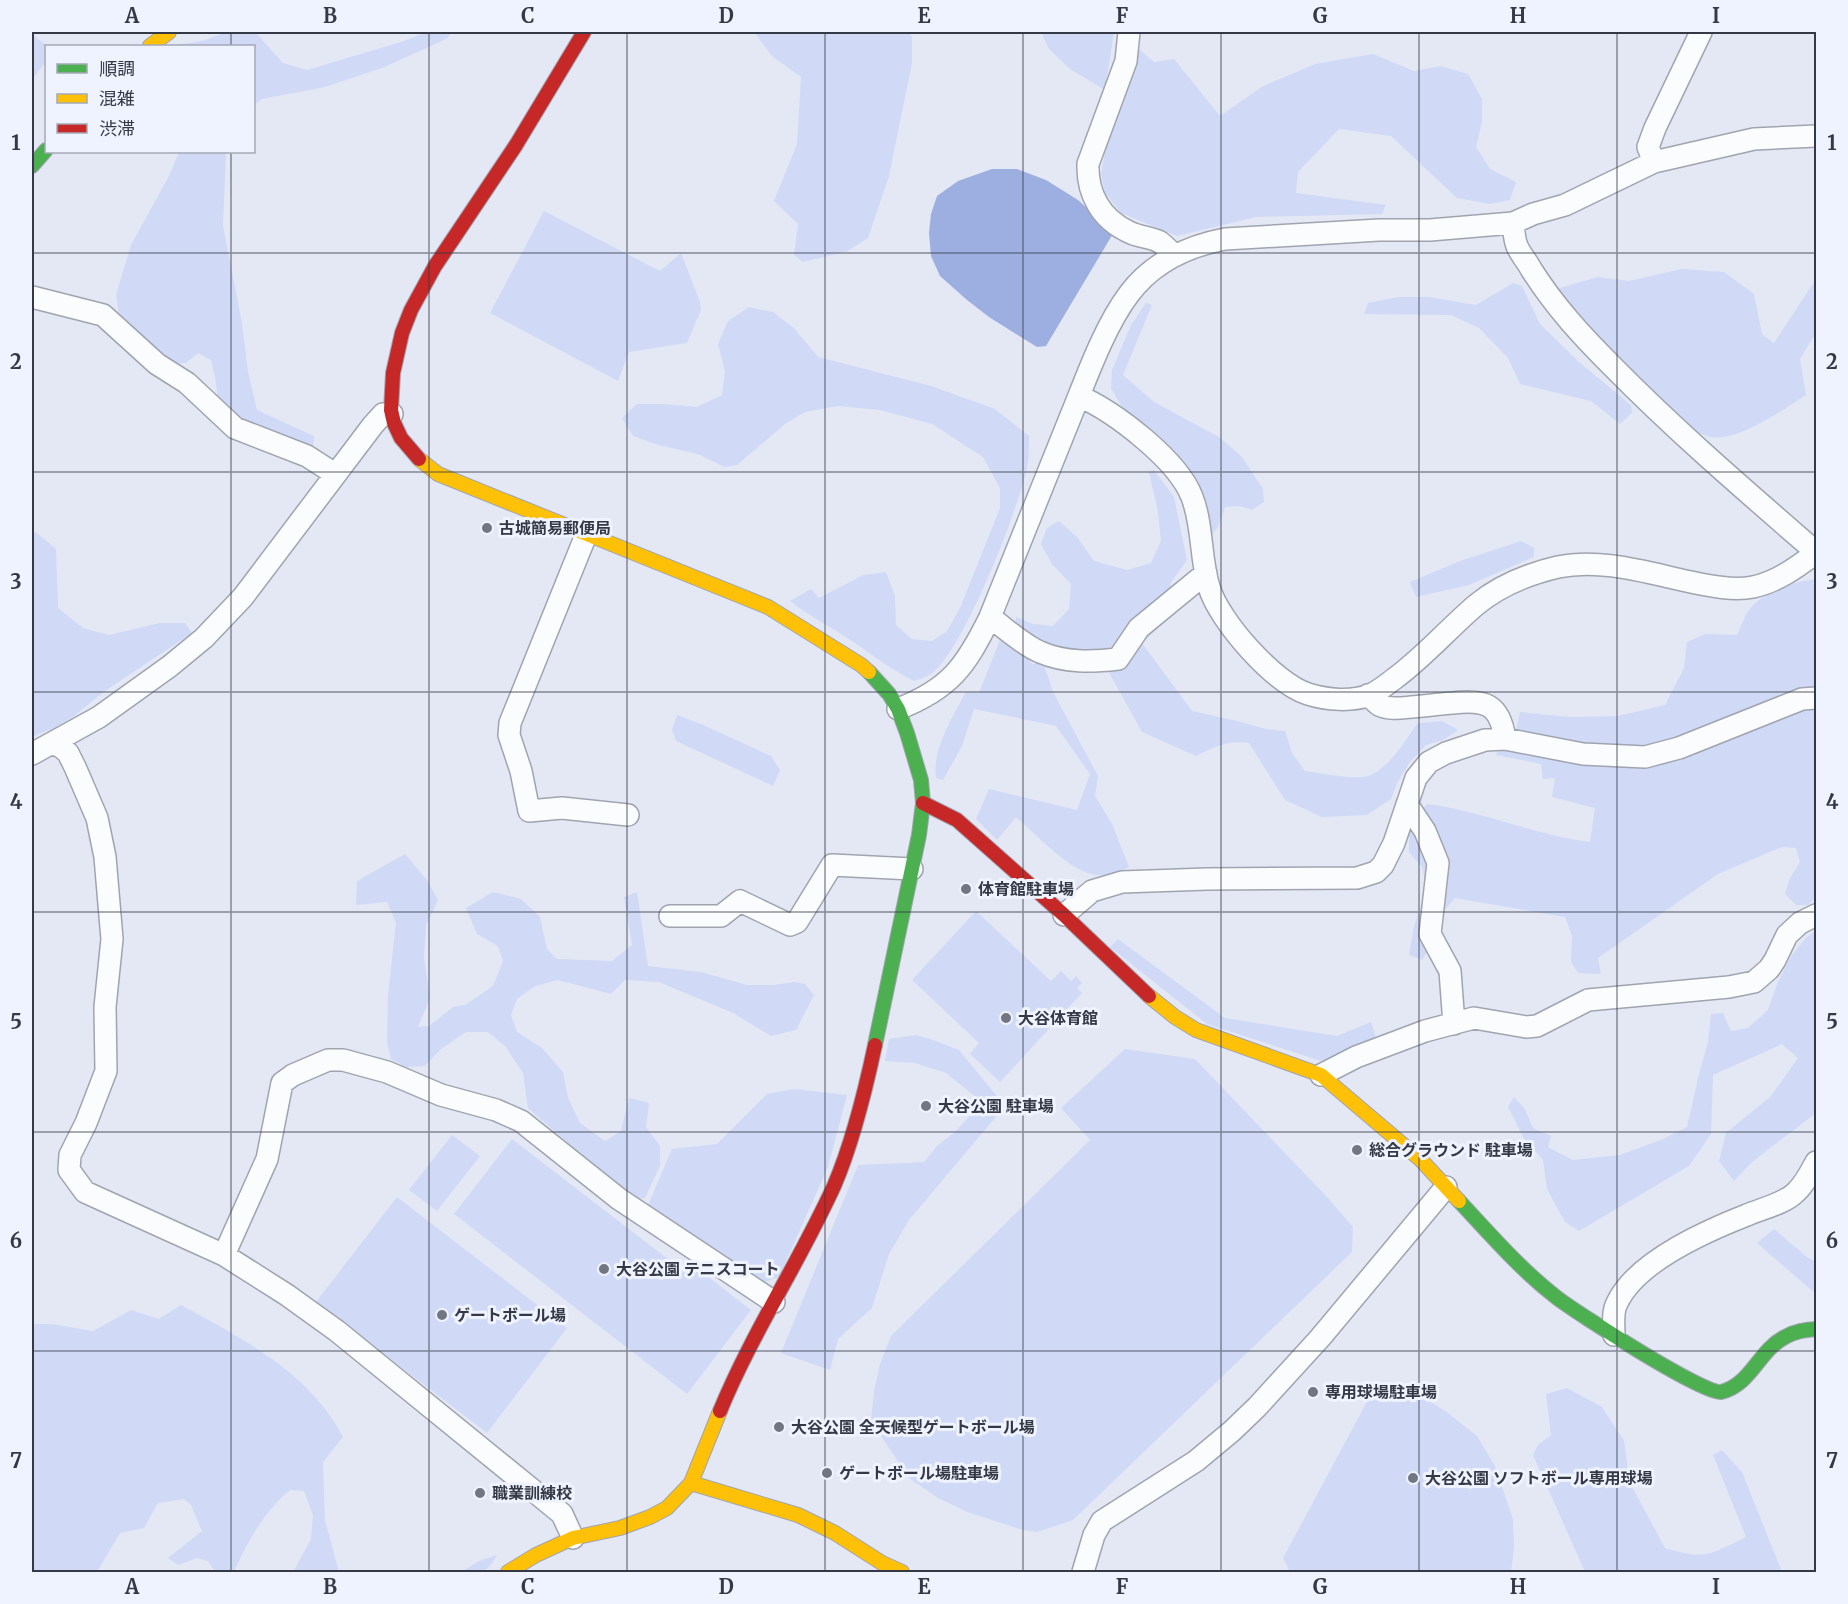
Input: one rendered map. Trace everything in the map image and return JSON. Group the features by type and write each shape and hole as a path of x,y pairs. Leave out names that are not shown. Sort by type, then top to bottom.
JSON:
{"main road":[{"path":"151,45 169,32"},
{"path":"508,1572 536,1555 573,1538 620,1528 650,1518 667,1508 691,1483 735,1375 834,1185 858,1115 912,869 923,803 921,780 898,709 876,678 861,665 799,624 768,608 438,474 425,465 400,435 390,401 396,356 410,313 455,235 551,90 584,32"},
{"path":"32,166 45,151"},
{"path":"923,803 957,820 1175,1017 1196,1030 1321,1075 1421,1160 1509,1255 1556,1297 1695,1383 1717,1393 1728,1390 1741,1383 1765,1353 1784,1337 1799,1331 1816,1329"},
{"path":"691,1483 798,1515 835,1533 882,1563 902,1572"}],"street":[{"path":"1129,32 1126,61 1088,164 1091,193 1106,216 1119,226 1130,233 1159,242 1174,255"},
{"path":"1654,162 1648,147 1701,32"},
{"path":"898,709 917,702 945,684 963,665 977,644 1103,340 1129,293 1149,273 1174,255 1206,243 1225,239 1379,230 1430,230 1513,223 1533,214 1565,205 1654,162 1754,139 1816,136"},
{"path":"1079,396 1095,403 1125,425 1166,458 1178,472 1192,497 1209,589 1222,613 1268,668 1287,684 1319,698 1342,699 1378,691 1411,667 1478,603 1513,581 1538,572 1585,563 1621,567 1710,586 1752,588 1774,580 1816,553 1780,519 1711,462 1584,338 1549,297 1516,245 1513,223"},
{"path":"32,297 103,315 157,364 187,383 235,428 307,456 335,474"},
{"path":"32,754 99,717 170,666 204,638 243,597 378,419 383,414 392,414"},
{"path":"586,535 510,723 510,735 521,771 529,811 562,808 628,815"},
{"path":"990,617 1038,651 1060,659 1096,662 1118,659 1139,628 1206,573"},
{"path":"1368,695 1378,704 1397,708 1467,701 1484,702 1498,716 1503,727 1504,739"},
{"path":"1064,915 1092,891 1122,882 1357,878 1376,872 1383,865 1394,843 1416,778 1429,762 1446,753 1485,740 1504,739 1583,754 1645,757 1679,748 1802,699 1816,698"},
{"path":"53,744 68,753 97,818 105,857 112,939 105,1007 106,1071 93,1106 70,1155 69,1170 85,1192 224,1255 287,1295 420,1398 562,1514 573,1538"},
{"path":"1407,804 1425,831 1438,864 1430,934 1450,971 1454,1023"},
{"path":"670,916 721,916 740,902 790,925 797,922 832,866 912,869"},
{"path":"1321,1075 1356,1057 1425,1031 1474,1018 1526,1027 1538,1026 1588,1000 1729,987 1754,982 1769,969 1787,935 1800,923 1816,915"},
{"path":"224,1255 267,1159 282,1083 293,1075 328,1060 343,1060 387,1072 441,1095 495,1110 520,1121 619,1200 774,1302"},
{"path":"1614,1335 1615,1305 1624,1290 1641,1274 1685,1242 1796,1193 1816,1162"},
{"path":"1083,1572 1094,1535 1102,1521 1196,1461 1240,1424 1320,1338 1446,1187"}],"shaded area":[{"path":"227,32 255,32 283,63 307,70 427,32 451,32 448,38 382,68 325,87 262,99 255,104 255,45 176,45 202,41"},
{"path":"754,32 909,32 912,37 912,63 889,176 868,238 848,251 803,262 794,255 798,224 774,201 797,144 801,77 772,56"},
{"path":"1041,32 1114,32 1105,90 1070,69 1049,49"},
{"path":"32,34 46,45 45,62 32,80"},
{"path":"1139,49 1154,62 1174,59 1220,116 1263,86 1315,64 1373,54 1414,71 1440,66 1468,74 1482,99 1482,122 1476,147 1490,169 1516,182 1510,200 1490,204 1457,198 1391,136 1339,129 1298,172 1296,193 1386,205 1382,214 1256,217 1177,236 1121,213 1105,193 1101,174 1105,152"},
{"path":"179,153 226,153 223,226 242,323 248,372 257,410 314,436 313,446 301,449 254,427 218,400 211,360 198,353 186,363 176,364 160,354 119,315 116,295 131,245 169,176"},
{"path":"544,211 660,271 681,253 701,310 687,343 629,352 618,381 490,313"},
{"path":"1682,269 1724,272 1754,294 1762,334 1774,343 1816,279 1816,333 1800,359 1806,395 1747,430 1721,437 1704,435 1684,422 1632,374 1556,289 1598,277 1629,281"},
{"path":"1513,283 1522,286 1540,324 1579,362 1631,405 1632,413 1620,424 1591,401 1520,384 1508,358 1479,328 1451,315 1364,314 1368,303 1398,297 1429,297 1476,305"},
{"path":"1146,303 1152,305 1123,375 1154,402 1219,437 1242,457 1263,489 1264,502 1252,510 1239,506 1225,507 1219,525 1212,535 1207,531 1199,484 1185,463 1123,409 1111,388 1112,370 1131,325"},
{"path":"749,307 773,312 794,328 818,357 931,386 995,409 1029,436 1028,463 1023,483 989,576 959,638 944,660 927,676 914,681 790,601 811,589 819,598 863,575 886,572 895,596 896,625 912,639 932,641 947,631 960,608 1000,508 1000,488 983,457 932,424 880,410 838,406 805,412 785,424 737,465 724,467 698,454 658,445 633,436 622,418 637,404 697,407 722,395 725,371 718,344 728,321"},
{"path":"1154,470 1174,497 1187,560 1170,584 1184,604 1142,643 1192,711 1266,729 1285,731 1292,753 1305,771 1365,777 1379,771 1398,752 1418,723 1442,721 1458,730 1443,740 1426,745 1410,762 1397,783 1391,799 1367,815 1322,817 1285,800 1249,743 1235,742 1221,745 1196,756 1142,732 1097,651 1071,654 1042,644 1015,624 1016,617 1033,624 1053,626 1069,609 1071,584 1052,564 1041,544 1047,528 1059,521 1077,537 1094,561 1127,570 1151,563 1161,541 1158,512 1149,472"},
{"path":"32,531 56,549 58,608 83,628 109,635 160,623 185,623 192,633 105,691 74,716 32,737"},
{"path":"1521,541 1534,548 1534,557 1469,585 1416,597 1410,582 1460,561"},
{"path":"1816,579 1816,898 1808,905 1796,905 1785,894 1789,880 1800,862 1796,848 1782,847 1718,874 1598,958 1601,974 1578,973 1571,962 1572,936 1565,917 1455,898 1443,912 1439,933 1422,960 1409,955 1414,926 1427,889 1422,867 1409,852 1409,824 1427,804 1448,807 1569,839 1590,842 1595,808 1552,797 1555,778 1543,779 1541,764 1496,755 1500,746 1512,748 1520,712 1570,717 1618,716 1665,705 1684,668 1687,642 1705,634 1737,635 1749,610 1763,597 1789,585"},
{"path":"1001,637 1033,664 1043,661 1053,692 1098,776 1095,796 1112,824 1129,867 1105,875 1086,872 1065,860 1016,817 997,840 976,819 989,789 1077,810 1090,774 1056,726 974,709 962,746 943,780 936,778 940,744 950,722 966,692 979,693"},
{"path":"677,715 771,756 780,770 773,786 676,741 672,730"},
{"path":"405,854 427,880 438,900 426,925 424,958 430,998 418,1027 429,1026 453,1007 465,1005 493,986 503,961 498,946 477,934 466,908 493,892 521,899 540,917 547,949 557,959 612,961 632,945 624,897 637,892 648,966 701,972 747,985 795,982 805,984 814,995 796,1030 771,1036 733,1013 659,982 625,980 611,994 558,980 535,986 517,999 511,1015 517,1032 542,1048 563,1072 568,1098 580,1123 605,1141 621,1131 629,1098 649,1103 646,1127 660,1146 660,1166 645,1198 633,1200 528,1108 523,1073 505,1046 488,1032 466,1032 441,1049 425,1066 406,1067 391,1059 387,1042 388,995 396,923 387,902 356,905 357,881"},
{"name":"大谷体育館","path":"976,911 1051,981 1061,971 1071,981 1076,976 1082,983 1077,988 1082,993 1000,1082 970,1054 979,1043 912,980"},
{"path":"1816,930 1816,1113 1752,1162 1734,1181 1719,1161 1726,1133 1771,1096 1798,1058 1782,1044 1713,1075 1711,1134 1689,1166 1579,1231 1565,1222 1547,1189 1543,1160 1523,1137 1508,1107 1514,1097 1525,1109 1533,1128 1551,1136 1548,1147 1573,1160 1620,1155 1663,1139 1687,1127 1708,1042 1711,1014 1723,1013 1731,1031 1748,1028 1768,1010 1777,984 1791,956"},
{"path":"1118,939 1225,1018 1337,1036 1371,1022 1377,1041 1321,1061 1207,1024 1110,947"},
{"path":"916,1035 959,1050 1005,1106 909,1220 889,1254 872,1308 838,1339 830,1370 781,1353 858,1165 924,1162 982,1102 946,1073 915,1063 885,1061 889,1039"},
{"path":"1125,1049 1195,1059 1353,1227 1352,1252 1073,1520 1037,1532 1023,1530 967,1512 938,1498 909,1478 871,1421 874,1391 880,1364 891,1336 1090,1140 1061,1108"},
{"path":"794,1089 847,1095 828,1167 779,1277 759,1284 648,1205 672,1149 717,1144 767,1094"},
{"path":"452,1135 480,1156 437,1211 409,1190"},
{"name":"大谷公園 テニスコート","path":"512,1139 686,1273 693,1265 751,1310 687,1394 454,1214"},
{"name":"ゲートボール場","path":"397,1197 567,1328 487,1433 316,1302"},
{"path":"1774,1229 1816,1262 1816,1294 1757,1243"},
{"path":"181,1305 251,1345 293,1376 329,1414 343,1437 323,1462 325,1520 339,1572 293,1572 311,1539 313,1515 304,1491 290,1490 257,1528 234,1572 215,1572 208,1561 197,1558 178,1565 168,1558 202,1531 191,1505 184,1499 158,1503 144,1528 120,1533 97,1572 32,1572 32,1324 52,1324 93,1331 131,1310 159,1319"},
{"name":"大谷公園 ソフトボール専用球場","path":"1377,1383 1398,1387 1423,1397 1477,1436 1495,1466 1513,1519 1514,1548 1511,1572 1290,1572 1283,1558"},
{"path":"1567,1388 1602,1407 1624,1441 1630,1483 1665,1548 1689,1554 1707,1554 1746,1537 1713,1455 1722,1450 1742,1472 1782,1572 1585,1572 1533,1455 1538,1445 1551,1435 1546,1394"},
{"path":"497,1555 490,1566 483,1571 461,1572 479,1561"}],"water":[{"path":"992,169 1017,169 1046,180 1078,200 1114,232 1046,346 1037,347 989,317 967,300 940,276 931,256 929,233 931,214 937,196 958,181"}],"traffic: fast":[{"path":"32,166 45,151"},
{"path":"869,672 889,694 898,709 921,780 923,803 919,835 875,1045"},
{"path":"1459,1201 1518,1263 1556,1297 1640,1352 1710,1390 1721,1392 1731,1388 1748,1375 1776,1343 1793,1333 1816,1329"}],"traffic: slow":[{"path":"151,45 169,32"},
{"path":"419,459 438,474 768,607 869,672"},
{"path":"1149,996 1196,1030 1321,1075 1421,1160 1459,1201"},
{"path":"508,1572 536,1555 573,1538 620,1528 667,1508 691,1483 720,1411"},
{"path":"691,1483 798,1515 835,1533 882,1563 902,1572"}],"traffic: jam":[{"path":"419,459 401,438 391,410 393,373 402,333 411,310 435,266 516,145 584,32"},
{"path":"923,803 957,820 1064,915 1149,996"},
{"path":"720,1411 746,1354 834,1186 858,1117 875,1045"}],"place":[{"name":"古城簡易郵便局","path":"487,528"},
{"name":"体育館駐車場","path":"966,889"},
{"name":"大谷体育館","path":"1006,1018"},
{"name":"大谷公園 駐車場","path":"926,1106"},
{"name":"総合グラウンド 駐車場","path":"1357,1150"},
{"name":"大谷公園 テニスコート","path":"604,1269"},
{"name":"ゲートボール場","path":"442,1315"},
{"name":"専用球場駐車場","path":"1313,1392"},
{"name":"大谷公園 全天候型ゲートボール場","path":"779,1427"},
{"name":"ゲートボール場駐車場","path":"827,1473"},
{"name":"大谷公園 ソフトボール専用球場","path":"1413,1478"},
{"name":"職業訓練校","path":"480,1493"}]}
